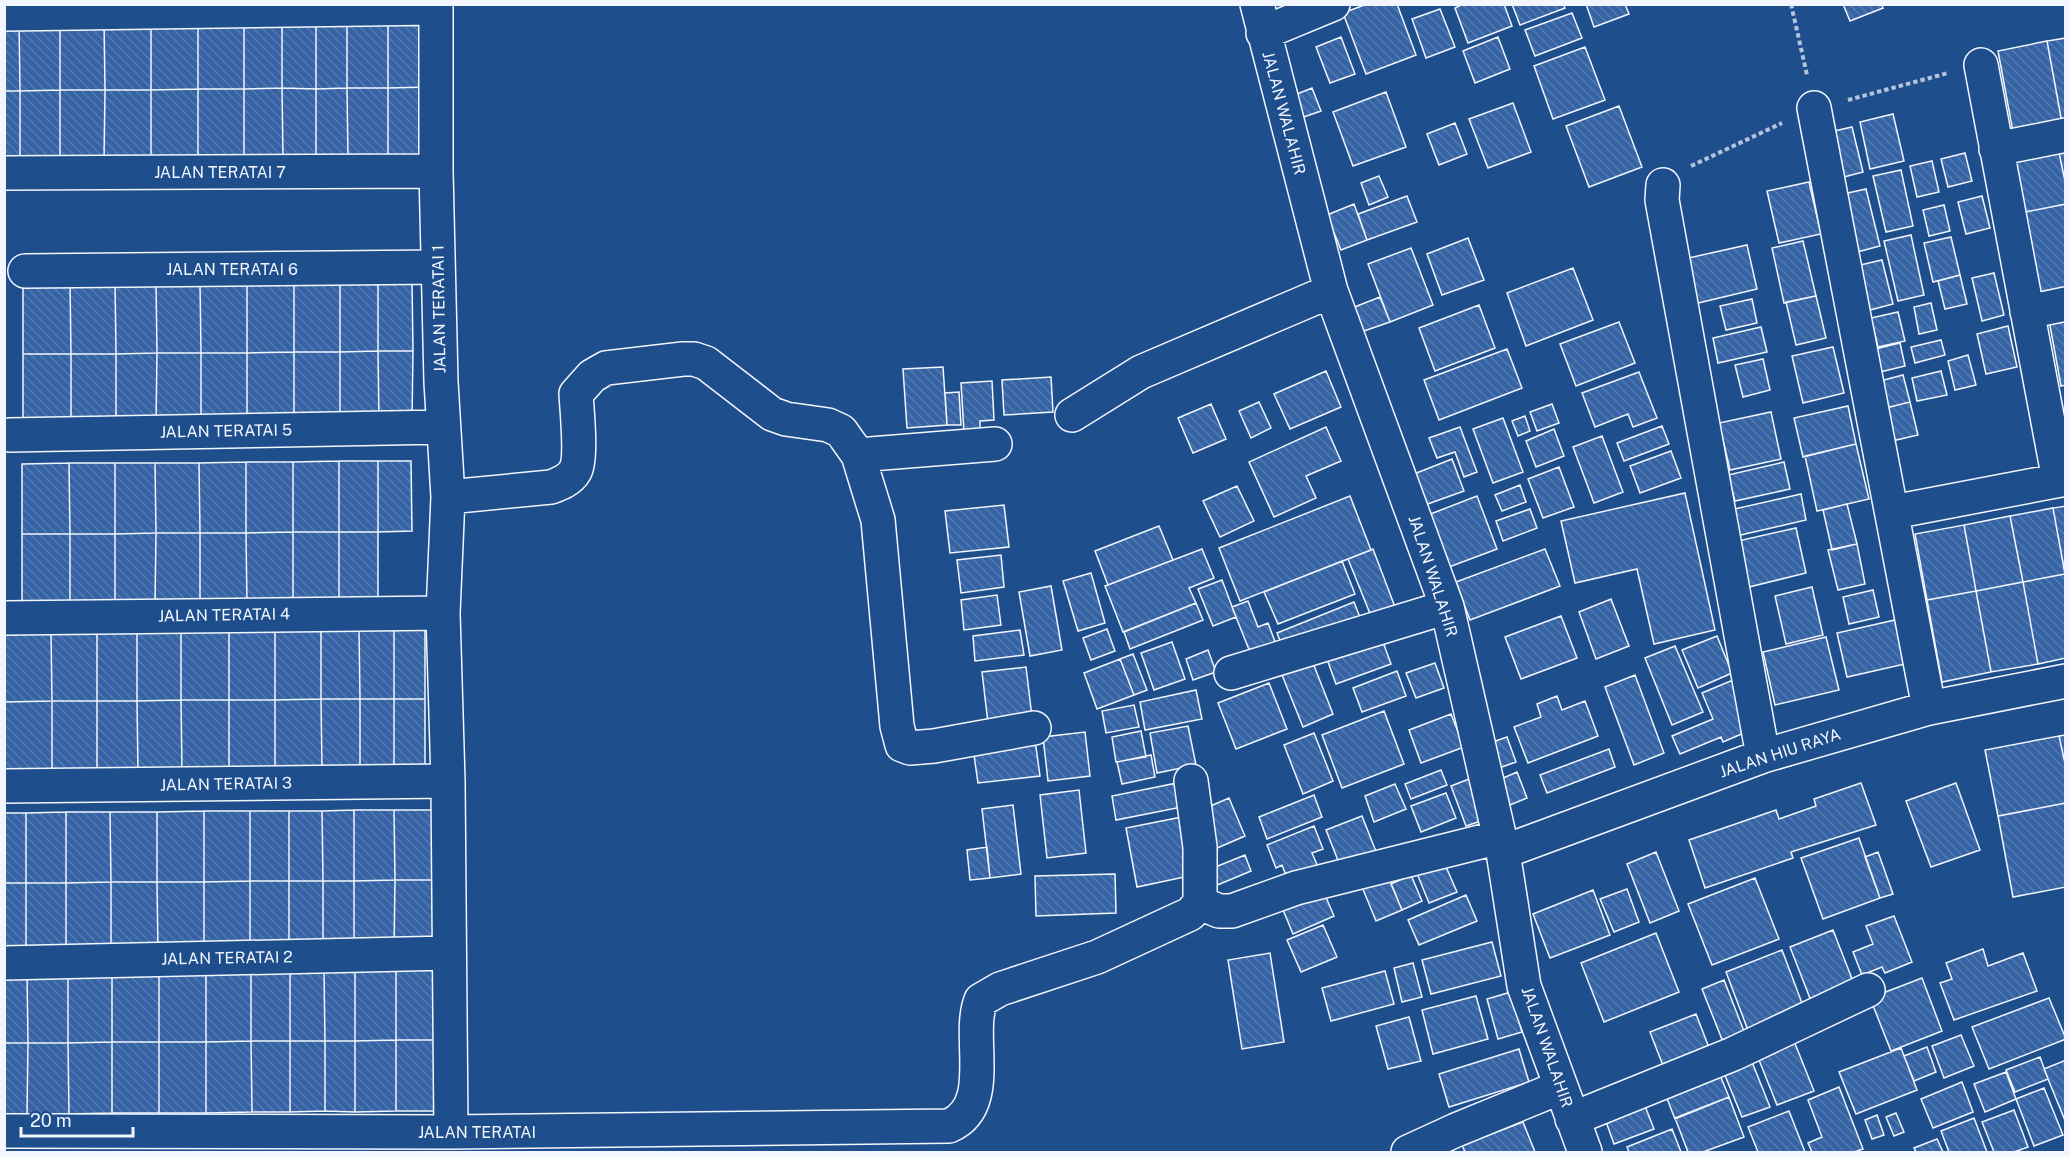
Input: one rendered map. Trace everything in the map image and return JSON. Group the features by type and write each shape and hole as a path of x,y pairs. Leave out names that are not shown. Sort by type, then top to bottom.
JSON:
{"street":[{"path":"1260,19 1333,4"},
{"path":"4,14 436,6"},
{"name":"JALAN TERATAI 1","path":"436,6 438,267 442,427 448,497 443,613 448,781 451,1132"},
{"name":"JALAN WALAHIR","path":"1260,19 1331,291 1447,607 1502,845 1524,986 1585,1152"},
{"path":"1893,512 2062,480 2027,312 1981,65"},
{"path":"1814,108 1929,708"},
{"path":"1996,149 2066,135"},
{"name":"JALAN TERATAI 7","path":"4,173 436,171"},
{"path":"1663,185 1662,200 1763,756"},
{"name":"JALAN TERATAI 6","path":"25,271 438,267"},
{"path":"1072,415 1141,372 1331,291"},
{"path":"2027,312 2066,304"},
{"path":"448,497 551,488 565,481 575,471 578,456 576,394 592,376 606,368 683,359 694,359 706,363 772,414 786,419 828,425 841,431 858,454 878,520 897,726 902,745 910,748 934,746 1034,728"},
{"name":"JALAN TERATAI 5","path":"9,435 442,427"},
{"path":"858,454 995,444"},
{"path":"1231,673 1447,607"},
{"name":"JALAN TERATAI 4","path":"4,618 443,613"},
{"name":"JALAN HIU RAYA","path":"1200,903 1219,910 1233,911 1296,888 1502,845 1763,756 1929,708 2066,681"},
{"name":"JALAN TERATAI 3","path":"4,786 448,781"},
{"path":"1191,781 1200,847 1200,903"},
{"name":"JALAN TERATAI","path":"4,1131 451,1132 623,1142 949,1126 961,1119 973,1099 978,1054 976,1015 981,1000 1000,989 1097,957 1190,914 1200,903"},
{"name":"JALAN TERATAI 2","path":"4,963 449,953"},
{"path":"1572,1119 1733,1054 1868,990"},
{"path":"1408,1152 1561,1088"}],"path":[{"path":"1791,4 1814,108"},
{"path":"1663,185 1693,165 1814,108 1981,65"}],"building":[{"path":"1367,4 1397,4 1416,55 1366,74 1343,13"},
{"path":"1463,4 1504,4 1512,26 1468,43 1455,8"},
{"path":"1512,4 1563,4 1565,8 1520,25"},
{"path":"1586,4 1625,4 1629,14 1594,27"},
{"path":"1843,4 1881,4 1883,8 1850,21"},
{"path":"1440,9 1455,47 1426,58 1412,19"},
{"path":"1572,13 1582,38 1535,56 1525,30"},
{"path":"428,17 428,87 388,88 388,18"},
{"path":"198,18 198,89 151,90 151,19"},
{"path":"198,18 244,19 244,89 198,89"},
{"path":"282,18 282,88 244,89 244,19"},
{"path":"282,18 316,18 316,89 282,88"},
{"path":"316,18 347,18 347,88 316,89"},
{"path":"347,18 388,18 388,88 347,88"},
{"path":"151,19 151,90 105,90 104,20"},
{"path":"4,20 19,20 20,91 4,91"},
{"path":"19,20 60,20 60,90 20,91"},
{"path":"60,20 104,20 105,90 60,90"},
{"path":"1341,37 1355,74 1330,83 1316,47"},
{"path":"1498,37 1510,69 1475,83 1463,51"},
{"path":"2066,38 2066,122 2062,123 2047,41"},
{"path":"2047,41 2062,123 2013,132 1998,51"},
{"path":"1585,47 1605,100 1553,119 1534,66"},
{"path":"428,87 429,158 388,159 388,88"},
{"path":"282,88 316,89 316,159 283,159"},
{"path":"282,88 283,159 244,159 244,89"},
{"path":"347,88 348,159 316,159 316,89"},
{"path":"347,88 388,88 388,159 348,159"},
{"path":"1312,88 1321,111 1295,120 1287,98"},
{"path":"198,89 244,89 244,159 198,160"},
{"path":"198,89 198,160 151,160 151,90"},
{"path":"60,90 105,90 104,161 60,161"},
{"path":"60,90 60,161 20,161 20,91"},
{"path":"105,90 151,90 151,160 104,161"},
{"path":"4,91 20,91 20,161 4,161"},
{"path":"1386,92 1406,147 1353,166 1333,112"},
{"path":"1513,103 1531,152 1488,168 1469,119"},
{"path":"1619,106 1642,167 1589,187 1566,126"},
{"path":"1893,114 1904,161 1870,169 1860,122"},
{"path":"1455,123 1467,154 1439,165 1427,134"},
{"path":"1852,127 1863,172 1840,178 1830,132"},
{"path":"2066,136 2066,186 2056,138"},
{"path":"2056,138 2066,186 2066,204 2020,213 2008,147"},
{"path":"1965,153 1972,181 1948,187 1941,159"},
{"path":"1932,161 1939,192 1917,197 1910,166"},
{"path":"1901,170 1913,226 1886,232 1873,176"},
{"path":"1379,176 1388,197 1369,205 1361,183"},
{"path":"1809,182 1821,234 1779,243 1767,191"},
{"path":"1866,189 1880,246 1857,252 1843,194"},
{"path":"1407,196 1417,222 1367,240 1358,214"},
{"path":"1982,196 1990,228 1966,234 1958,202"},
{"path":"1354,204 1367,240 1341,250 1327,215"},
{"path":"2066,204 2066,289 2035,295 2020,213"},
{"path":"1944,205 1950,231 1929,236 1923,210"},
{"path":"1911,235 1924,295 1898,301 1884,241"},
{"path":"1951,237 1960,275 1933,282 1924,243"},
{"path":"1468,238 1484,280 1442,295 1427,254"},
{"path":"1803,241 1816,296 1784,303 1772,248"},
{"path":"1747,245 1757,289 1694,304 1684,259"},
{"path":"1411,248 1433,305 1390,322 1368,264"},
{"path":"1882,260 1893,304 1870,310 1860,265"},
{"path":"1573,268 1593,320 1526,346 1507,293"},
{"path":"1994,273 2004,315 1982,321 1972,278"},
{"path":"1960,275 1967,304 1945,309 1938,281"},
{"path":"294,281 294,352 247,353 247,282"},
{"path":"294,281 340,281 340,352 294,352"},
{"path":"340,281 378,281 378,351 340,352"},
{"path":"378,281 412,281 413,351 378,351"},
{"path":"247,282 247,353 201,353 200,283"},
{"path":"70,283 71,354 23,354 23,284"},
{"path":"70,283 115,283 116,354 71,354"},
{"path":"115,283 156,283 157,353 116,354"},
{"path":"156,283 200,283 201,353 157,353"},
{"path":"1816,296 1826,338 1796,345 1786,302"},
{"path":"1380,297 1390,322 1361,332 1352,308"},
{"path":"1752,299 1757,323 1726,330 1720,306"},
{"path":"1931,303 1937,330 1919,334 1914,307"},
{"path":"1479,305 1495,348 1435,371 1419,328"},
{"path":"1898,312 1905,341 1878,347 1871,318"},
{"path":"2066,317 2066,385 2061,386 2049,320"},
{"path":"1619,322 1635,363 1576,386 1560,344"},
{"path":"2008,326 2017,367 1986,374 1977,334"},
{"path":"1761,327 1767,352 1718,363 1713,338"},
{"path":"1941,340 1945,355 1915,363 1911,347"},
{"path":"1900,343 1905,366 1880,372 1875,349"},
{"path":"1833,347 1844,393 1803,403 1792,356"},
{"path":"1507,349 1522,388 1439,420 1424,380"},
{"path":"378,351 413,351 412,422 379,422"},
{"path":"378,351 379,422 340,422 340,352"},
{"path":"294,352 340,352 340,422 294,423"},
{"path":"294,352 294,423 247,423 247,353"},
{"path":"157,353 201,353 201,423 156,424"},
{"path":"157,353 156,424 116,424 116,354"},
{"path":"201,353 247,353 247,423 201,423"},
{"path":"23,354 71,354 71,425 23,425"},
{"path":"71,354 116,354 116,424 71,425"},
{"path":"1968,355 1976,385 1955,390 1948,361"},
{"path":"1763,359 1770,390 1743,397 1735,365"},
{"path":"943,367 947,425 907,428 903,369"},
{"path":"1326,371 1341,407 1290,429 1274,394"},
{"path":"1941,371 1947,395 1917,401 1912,378"},
{"path":"1639,372 1657,418 1633,427 1628,414 1595,427 1582,393"},
{"path":"1903,375 1910,402 1886,408 1880,381"},
{"path":"1051,377 1053,412 1004,415 1002,380"},
{"path":"992,381 994,420 980,421 980,432 964,433 961,383"},
{"path":"959,392 961,425 947,425 945,393"},
{"path":"1259,402 1271,428 1251,438 1239,411"},
{"path":"1910,402 1918,435 1892,441 1886,408"},
{"path":"1211,404 1226,439 1193,453 1178,418"},
{"path":"1552,404 1559,423 1537,431 1530,412"},
{"path":"1848,406 1856,444 1803,457 1794,418"},
{"path":"1771,412 1781,459 1730,470 1719,423"},
{"path":"1525,416 1530,431 1518,436 1512,421"},
{"path":"1503,418 1523,472 1493,483 1473,429"},
{"path":"1662,426 1669,444 1624,461 1617,443"},
{"path":"1326,427 1341,461 1306,476 1316,498 1274,517 1249,462"},
{"path":"1460,427 1477,472 1464,477 1455,452 1437,458 1429,438"},
{"path":"1554,429 1564,456 1536,467 1526,441"},
{"path":"1602,436 1623,492 1594,503 1573,447"},
{"path":"1856,444 1869,499 1817,511 1805,456"},
{"path":"1671,451 1681,478 1640,493 1630,466"},
{"path":"1452,459 1464,491 1425,505 1414,474"},
{"path":"339,461 378,461 378,532 339,532"},
{"path":"339,461 339,532 293,532 293,462"},
{"path":"378,461 411,461 412,531 378,532"},
{"path":"246,462 293,462 293,532 246,533"},
{"path":"246,462 246,533 200,533 199,463"},
{"path":"1784,462 1790,489 1735,501 1728,475"},
{"path":"69,463 70,534 22,534 22,464"},
{"path":"69,463 115,463 115,534 70,534"},
{"path":"115,463 155,463 156,533 115,534"},
{"path":"155,463 199,463 200,533 156,533"},
{"path":"1559,467 1574,507 1543,518 1528,479"},
{"path":"1520,485 1526,502 1502,511 1495,495"},
{"path":"1237,486 1254,521 1220,537 1203,501"},
{"path":"1685,493 1715,630 1654,644 1637,569 1575,583 1561,521"},
{"path":"1801,494 1806,520 1736,536 1730,510"},
{"path":"1350,496 1371,550 1240,601 1219,548"},
{"path":"1477,496 1497,549 1449,567 1428,515"},
{"path":"1847,504 1857,544 1832,550 1823,510"},
{"path":"1004,505 1009,547 950,553 945,511"},
{"path":"2066,506 2066,574 2065,574 2053,508"},
{"path":"2053,508 2065,574 2023,582 2010,516"},
{"path":"1530,509 1537,528 1503,541 1496,521"},
{"path":"2010,516 2023,582 1976,591 1964,525"},
{"path":"1964,525 1976,591 1927,600 1915,534"},
{"path":"1159,526 1173,560 1108,585 1095,551"},
{"path":"1796,528 1806,573 1749,587 1738,541"},
{"path":"293,532 339,532 339,603 293,603"},
{"path":"293,532 293,603 247,604 246,533"},
{"path":"339,532 378,532 378,602 339,603"},
{"path":"156,533 200,533 200,604 155,604"},
{"path":"156,533 155,604 115,605 115,534"},
{"path":"200,533 246,533 247,604 200,604"},
{"path":"22,534 70,534 70,605 22,605"},
{"path":"70,534 115,534 115,605 70,605"},
{"path":"1857,544 1865,584 1838,590 1828,550"},
{"path":"1202,549 1214,578 1189,588 1196,603 1123,632 1105,586"},
{"path":"1373,549 1395,607 1371,616 1348,559"},
{"path":"1545,549 1560,586 1470,620 1456,582"},
{"path":"1001,555 1004,587 961,593 957,560"},
{"path":"1342,561 1355,594 1278,624 1264,592"},
{"path":"1091,573 1105,623 1078,631 1063,581"},
{"path":"2065,574 2066,658 2038,664 2023,582"},
{"path":"1222,580 1236,617 1213,626 1198,589"},
{"path":"2023,582 2038,664 1991,672 1976,591"},
{"path":"1051,586 1062,650 1030,656 1019,592"},
{"path":"1812,587 1823,635 1786,644 1775,596"},
{"path":"1873,590 1879,617 1849,624 1843,597"},
{"path":"1976,591 1991,672 1942,682 1927,600"},
{"path":"997,595 1001,625 964,630 961,600"},
{"path":"1611,599 1629,646 1596,659 1579,612"},
{"path":"1248,601 1258,627 1268,623 1277,647 1252,657 1232,607"},
{"path":"1354,602 1361,620 1284,651 1277,633"},
{"path":"1196,603 1203,620 1130,649 1124,632"},
{"path":"1561,616 1577,658 1521,679 1505,637"},
{"path":"1895,620 1905,664 1847,677 1837,633"},
{"path":"425,628 425,699 394,699 394,629"},
{"path":"321,629 359,629 360,699 321,699"},
{"path":"321,629 321,699 275,700 275,630"},
{"path":"359,629 394,629 394,699 360,699"},
{"path":"1107,629 1115,651 1091,660 1083,638"},
{"path":"137,630 181,630 181,700 137,701"},
{"path":"137,630 137,701 97,701 97,631"},
{"path":"181,630 229,630 229,700 181,700"},
{"path":"229,630 275,630 275,700 229,700"},
{"path":"1020,630 1024,655 975,661 973,636"},
{"path":"51,631 52,701 4,702 4,632"},
{"path":"51,631 97,631 97,701 52,701"},
{"path":"1379,631 1391,664 1336,684 1324,651"},
{"path":"1717,636 1732,673 1698,688 1682,650"},
{"path":"1826,637 1839,690 1775,705 1763,652"},
{"path":"1172,642 1185,679 1154,690 1141,653"},
{"path":"1675,646 1703,712 1672,725 1645,658"},
{"path":"1208,650 1216,672 1193,680 1186,659"},
{"path":"1133,654 1147,690 1134,695 1120,659"},
{"path":"1120,659 1134,695 1097,709 1084,673"},
{"path":"1313,663 1333,714 1303,727 1282,675"},
{"path":"1435,663 1444,688 1416,698 1406,673"},
{"path":"1026,667 1032,717 988,723 982,672"},
{"path":"1397,671 1406,696 1362,712 1353,688"},
{"path":"1635,675 1664,753 1634,765 1605,687"},
{"path":"1733,680 1753,729 1723,742 1721,737 1680,754 1672,736 1713,719 1702,693"},
{"path":"1269,683 1287,729 1236,749 1218,703"},
{"path":"1196,690 1202,719 1145,730 1140,702"},
{"path":"1557,696 1562,710 1585,701 1598,736 1528,763 1514,727 1541,717 1537,704"},
{"path":"321,699 322,770 275,770 275,700"},
{"path":"321,699 360,699 360,770 322,770"},
{"path":"360,699 394,699 394,770 360,770"},
{"path":"394,699 425,699 425,769 394,770"},
{"path":"181,700 182,772 138,772 137,701"},
{"path":"181,700 229,700 229,771 182,772"},
{"path":"229,700 275,700 275,770 229,771"},
{"path":"52,701 97,701 97,772 52,772"},
{"path":"52,701 52,772 4,773 4,702"},
{"path":"97,701 137,701 138,772 97,772"},
{"path":"1134,705 1139,727 1106,733 1102,711"},
{"path":"1384,711 1404,764 1342,788 1322,735"},
{"path":"1451,714 1464,747 1421,763 1409,730"},
{"path":"1188,726 1196,765 1157,773 1150,733"},
{"path":"1141,731 1146,757 1116,762 1112,737"},
{"path":"1085,732 1090,776 1048,781 1043,737"},
{"path":"1034,733 1040,776 978,783 972,741"},
{"path":"1314,733 1333,781 1303,794 1284,745"},
{"path":"2066,735 2066,768 2059,736"},
{"path":"2059,736 2066,768 2066,803 1998,816 1985,750"},
{"path":"1507,737 1516,762 1499,768 1490,743"},
{"path":"1609,749 1615,767 1547,793 1540,775"},
{"path":"1151,755 1155,777 1122,784 1117,762"},
{"path":"1441,770 1447,785 1411,799 1405,784"},
{"path":"1517,772 1527,798 1510,805 1501,779"},
{"path":"1469,779 1484,820 1466,826 1451,786"},
{"path":"1182,782 1187,806 1116,820 1112,796"},
{"path":"1861,783 1876,825 1791,852 1793,858 1705,888 1689,840 1776,810 1779,819 1816,806 1814,799"},
{"path":"1956,783 1980,850 1931,867 1906,801"},
{"path":"1395,784 1406,809 1374,822 1365,796"},
{"path":"1079,790 1086,853 1047,858 1040,795"},
{"path":"1446,793 1456,818 1421,832 1411,806"},
{"path":"1314,795 1322,817 1267,839 1259,817"},
{"path":"1229,798 1245,836 1215,849 1199,811"},
{"path":"2066,803 2066,887 2013,897 1998,816"},
{"path":"1013,805 1021,874 990,878 982,809"},
{"path":"354,810 394,810 395,880 354,881"},
{"path":"354,810 354,881 323,881 322,811"},
{"path":"394,810 435,810 435,880 395,880"},
{"path":"204,811 204,882 157,882 157,812"},
{"path":"204,811 250,811 250,881 204,882"},
{"path":"250,811 289,811 289,881 250,881"},
{"path":"289,811 322,811 323,881 289,881"},
{"path":"66,812 110,812 111,882 66,883"},
{"path":"66,812 66,883 26,883 26,813"},
{"path":"110,812 157,812 157,882 111,882"},
{"path":"4,813 26,813 26,883 4,883"},
{"path":"1362,816 1377,854 1341,868 1326,830"},
{"path":"1182,817 1194,875 1137,887 1126,828"},
{"path":"1314,826 1323,849 1312,853 1321,874 1290,886 1282,865 1276,868 1267,845"},
{"path":"1859,838 1880,898 1823,919 1801,858"},
{"path":"987,847 990,878 970,880 967,850"},
{"path":"1656,852 1679,911 1650,923 1627,864"},
{"path":"1878,852 1893,894 1880,898 1865,857"},
{"path":"1245,855 1251,871 1215,886 1208,870"},
{"path":"1443,860 1457,892 1429,903 1416,871"},
{"path":"1386,871 1402,910 1376,921 1360,882"},
{"path":"1115,874 1116,913 1036,916 1035,876"},
{"path":"1411,875 1422,901 1402,910 1391,884"},
{"path":"1755,878 1779,939 1712,965 1688,904"},
{"path":"395,880 435,880 435,951 394,951"},
{"path":"395,880 394,951 354,951 354,881"},
{"path":"250,881 250,952 204,952 204,882"},
{"path":"250,881 289,881 289,952 250,952"},
{"path":"289,881 323,881 323,952 289,952"},
{"path":"323,881 354,881 354,951 323,952"},
{"path":"111,882 111,953 66,954 66,883"},
{"path":"111,882 157,882 158,953 111,953"},
{"path":"157,882 204,882 204,952 158,953"},
{"path":"4,883 26,883 26,954 4,954"},
{"path":"26,883 66,883 66,954 26,954"},
{"path":"1322,888 1334,916 1293,934 1281,905"},
{"path":"1627,889 1639,922 1614,932 1600,899"},
{"path":"1593,890 1610,935 1550,958 1533,914"},
{"path":"1466,895 1477,921 1419,945 1408,920"},
{"path":"1894,916 1912,962 1885,973 1882,967 1862,975 1853,952 1873,944 1866,926"},
{"path":"1323,925 1337,957 1301,972 1287,940"},
{"path":"1833,930 1856,989 1813,1006 1790,947"},
{"path":"1656,933 1679,992 1604,1022 1581,963"},
{"path":"1492,942 1501,976 1431,994 1422,960"},
{"path":"1983,949 1988,966 2023,953 2037,991 1954,1020 1940,983 1952,979 1946,963"},
{"path":"1782,950 1805,1011 1749,1033 1726,972"},
{"path":"1270,953 1284,1042 1242,1049 1228,960"},
{"path":"1413,963 1422,997 1402,1002 1394,968"},
{"path":"355,970 396,970 396,1040 355,1041"},
{"path":"355,970 355,1041 325,1041 324,971"},
{"path":"396,970 436,970 436,1040 396,1040"},
{"path":"251,971 290,971 290,1041 251,1041"},
{"path":"251,971 251,1041 206,1042 206,972"},
{"path":"290,971 324,971 325,1041 290,1041"},
{"path":"1385,971 1394,1004 1331,1021 1322,988"},
{"path":"68,972 112,972 112,1042 68,1043"},
{"path":"68,972 68,1043 28,1043 27,973"},
{"path":"112,972 159,972 159,1042 112,1042"},
{"path":"159,972 206,972 206,1042 159,1042"},
{"path":"4,973 27,973 28,1043 4,1043"},
{"path":"1922,978 1942,1031 1891,1051 1870,998"},
{"path":"1724,980 1747,1039 1725,1047 1702,989"},
{"path":"1511,992 1522,1032 1498,1039 1487,999"},
{"path":"1476,996 1488,1039 1433,1054 1422,1010"},
{"path":"2049,998 2066,1039 1989,1069 1972,1027"},
{"path":"1696,1014 1713,1058 1667,1076 1650,1032"},
{"path":"1409,1017 1421,1061 1388,1069 1376,1026"},
{"path":"1961,1035 1974,1066 1944,1078 1932,1046"},
{"path":"396,1040 436,1040 436,1111 396,1111"},
{"path":"396,1040 396,1111 355,1112 355,1041"},
{"path":"251,1041 252,1112 206,1113 206,1042"},
{"path":"251,1041 290,1041 290,1112 252,1112"},
{"path":"290,1041 325,1041 325,1111 290,1112"},
{"path":"325,1041 355,1041 355,1112 325,1111"},
{"path":"1794,1041 1814,1091 1777,1105 1757,1055"},
{"path":"112,1042 112,1113 69,1114 68,1043"},
{"path":"112,1042 159,1042 159,1113 112,1113"},
{"path":"159,1042 206,1042 206,1113 159,1113"},
{"path":"4,1043 28,1043 27,1114 4,1114"},
{"path":"28,1043 68,1043 69,1114 27,1114"},
{"path":"1927,1047 1936,1072 1914,1081 1904,1056"},
{"path":"1901,1048 1917,1090 1856,1114 1839,1072"},
{"path":"1519,1049 1529,1082 1449,1107 1439,1074"},
{"path":"2040,1057 2048,1079 2015,1092 2006,1070"},
{"path":"2066,1060 2066,1123 2044,1069"},
{"path":"1752,1062 1770,1107 1742,1117 1724,1073"},
{"path":"2006,1072 2016,1099 1985,1112 1974,1084"},
{"path":"1720,1075 1729,1097 1675,1119 1666,1096"},
{"path":"1962,1082 1973,1112 1933,1128 1921,1099"},
{"path":"1839,1087 1863,1149 1854,1152 1812,1152 1808,1143 1822,1137 1808,1100"},
{"path":"2044,1088 2063,1135 2034,1146 2016,1099"},
{"path":"1729,1097 1744,1137 1703,1152 1688,1152 1675,1118"},
{"path":"1643,1101 1654,1129 1614,1144 1604,1116"},
{"path":"2014,1110 2028,1147 2014,1152 1994,1152 1982,1122"},
{"path":"1789,1111 1805,1152 1758,1152 1748,1127"},
{"path":"1896,1113 1904,1132 1894,1136 1886,1117"},
{"path":"1877,1115 1884,1135 1872,1139 1865,1120"},
{"path":"1974,1118 1987,1152 1949,1152 1941,1131"},
{"path":"1523,1122 1535,1152 1465,1152 1462,1145"},
{"path":"1672,1129 1681,1152 1629,1152 1627,1147"},
{"path":"1937,1139 1943,1152 1916,1152 1914,1148"}]}
